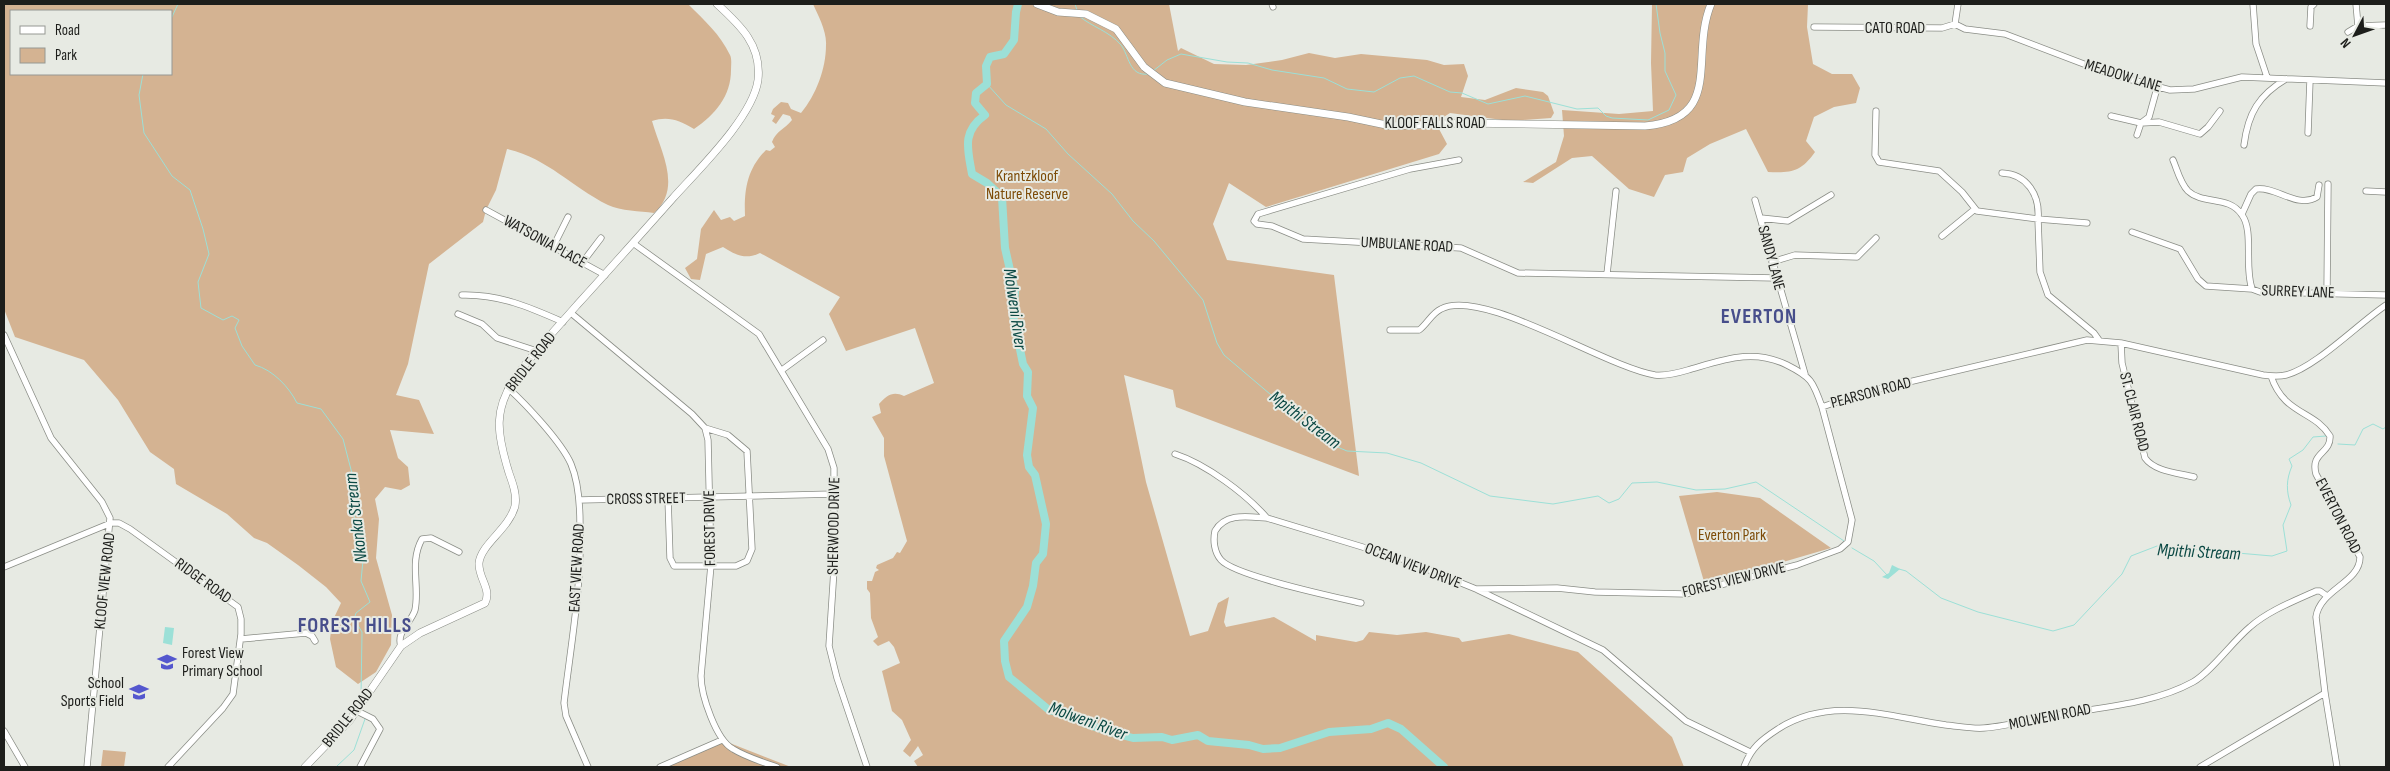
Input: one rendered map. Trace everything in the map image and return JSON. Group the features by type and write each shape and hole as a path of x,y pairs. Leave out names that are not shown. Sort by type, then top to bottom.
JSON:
{"main road":[{"name":"BRIDLE ROAD","path":"306,767 357,711 401,646 420,633 482,605 487,599 479,562 485,550 509,521 515,503 514,489 502,450 499,426 500,407 508,388 537,351 735,126 745,113 756,90 758,70 753,46 741,25 717,4"},
{"name":"KLOOF FALLS ROAD","path":"1039,5 1058,12 1078,13 1116,29 1144,67 1165,83 1245,102 1348,117 1391,126 1462,123 1645,126 1674,120 1687,111 1696,101 1706,18 1711,4"}],"street":[{"path":"1955,24 1958,4"},
{"path":"2253,4 2256,44 2267,77"},
{"path":"2310,26 2311,7 2314,4"},
{"path":"2356,4 2358,26"},
{"name":"CATO ROAD","path":"1814,27 1942,28 1955,24"},
{"name":"MEADOW LANE","path":"1955,24 1965,29 2005,34 2110,74 2157,88 2181,92 2242,77 2386,83"},
{"path":"2348,32 2358,26 2386,26"},
{"path":"2244,145 2246,127 2254,107 2269,90 2286,79"},
{"path":"2308,133 2310,80"},
{"path":"2137,135 2141,123 2149,117 2157,88"},
{"path":"1876,111 1875,155 1878,162 1939,171 1967,197 1975,209 2038,219 2087,223"},
{"path":"2111,116 2141,123 2159,122 2200,134 2220,111"},
{"name":"UMBULANE ROAD","path":"1459,160 1410,169 1364,182 1258,214 1254,221 1257,224 1272,226 1303,239 1461,248 1518,273 1776,278"},
{"path":"2173,160 2184,186 2192,194 2231,204 2242,214 2251,194 2256,189 2268,189 2288,198 2310,199 2317,197 2319,185"},
{"path":"2002,173 2017,176 2030,186 2037,200 2040,272 2048,295 2094,333 2099,340"},
{"path":"2327,293 2328,184"},
{"path":"2366,191 2386,192"},
{"path":"1606,274 1616,192"},
{"path":"1760,218 1788,221 1831,196"},
{"name":"SANDY LANE","path":"1755,200 1805,374"},
{"path":"1942,236 1975,209"},
{"name":"WATSONIA PLACE","path":"486,210 605,275"},
{"name":"SURREY LANE","path":"2242,214 2248,225 2247,270 2252,289 2260,292 2386,295"},
{"path":"553,247 568,217"},
{"path":"2132,232 2180,249 2198,279 2206,286 2252,289"},
{"path":"582,263 601,238"},
{"path":"1772,262 1795,255 1857,257 1876,238"},
{"name":"SHERWOOD DRIVE","path":"633,243 753,328 765,341 828,449 834,468 834,569 829,646 837,678 867,767"},
{"path":"462,295 487,295 507,299 563,322"},
{"path":"2271,376 2286,375 2301,369 2386,305"},
{"path":"1390,330 1419,330 1441,309 1454,306 1476,307 1502,313 1584,350 1656,375 1672,374 1715,362 1754,355 1781,362 1805,374"},
{"path":"571,312 686,408 705,428 728,435 746,451 750,496 750,556 747,561 736,566 680,567 671,563 668,498"},
{"path":"458,314 482,324 497,338 537,351"},
{"name":"KLOOF VIEW ROAD","path":"4,335 51,438 102,502 109,514 111,523 87,767"},
{"path":"782,370 823,340"},
{"name":"PEARSON ROAD","path":"1805,374 1816,391 1822,406 1862,393 1985,366 2082,340 2099,340 2121,343 2271,376"},
{"name":"ST. CLAIR ROAD","path":"2121,343 2122,363 2145,458 2164,470 2194,477"},
{"name":"EVERTON ROAD","path":"2271,376 2282,398 2323,427 2330,436 2328,445 2315,460 2314,466 2316,474 2357,550 2360,562 2352,574 2318,606 2316,617 2325,693 2337,767"},
{"name":"EAST VIEW ROAD","path":"508,388 568,457 576,481 580,571 564,703 566,716 588,767"},
{"name":"FOREST VIEW DRIVE","path":"1476,589 1557,588 1595,592 1686,594 1797,565 1840,549 1848,542 1852,520 1822,406"},
{"name":"FOREST DRIVE","path":"705,428 708,440 711,565 701,683 708,707 722,740"},
{"path":"1175,454 1199,464 1247,499 1267,518"},
{"name":"CROSS STREET","path":"578,500 834,494"},
{"name":"OCEAN VIEW DRIVE","path":"1361,603 1278,583 1240,570 1221,560 1214,544 1214,536 1221,522 1239,517 1267,518 1402,559 1476,589 1602,650 1686,721 1750,752"},
{"path":"4,566 111,523"},
{"name":"RIDGE ROAD","path":"111,523 119,523 130,529 233,602 240,612 241,638 232,694 223,708 168,767"},
{"path":"401,646 400,635 415,609 414,568 422,539 431,538 459,552"},
{"name":"MOLWENI ROAD","path":"1750,752 1760,741 1786,723 1808,714 1827,710 1864,711 1928,722 1981,728 2013,725 2165,694 2194,681 2249,628 2261,619 2316,591 2320,590 2327,596"},
{"path":"241,638 306,633 315,640"},
{"path":"2200,767 2325,693"},
{"path":"357,711 373,719 380,729 360,767"},
{"path":"4,731 25,767"},
{"path":"660,767 722,740 733,750 777,767"},
{"path":"1744,767 1750,752"}],"green space":[{"path":"4,4 688,4 717,34 731,57 730,79 725,96 715,111 702,124 694,129 673,120 652,121 664,156 668,181 663,203 654,213 625,210 608,205 594,198 535,159 507,149 496,190 486,210 483,222 429,264 408,364 396,395 419,400 434,434 390,430 398,458 408,467 410,485 401,490 385,487 375,499 379,519 376,558 392,615 391,645 376,672 358,684 336,667 330,639 332,622 341,603 326,587 267,543 254,538 227,514 176,484 174,469 150,452 118,400 84,360 15,337 4,309"},
{"name":"Krantzkloof Nature Reserve","path":"813,4 1169,4 1178,51 1181,48 1214,64 1246,65 1282,60 1309,53 1335,58 1361,54 1427,60 1444,65 1464,64 1468,76 1461,97 1485,100 1516,88 1543,92 1548,96 1554,113 1551,118 1510,121 1450,113 1439,120 1439,129 1447,144 1439,154 1266,207 1229,183 1213,224 1227,260 1334,275 1359,476 1176,407 1173,390 1124,375 1146,482 1190,636 1208,631 1218,603 1229,597 1224,622 1226,627 1274,617 1316,641 1316,635 1356,642 1363,640 1369,632 1397,635 1426,632 1459,638 1462,642 1509,634 1578,652 1672,737 1684,767 918,767 914,761 923,755 918,746 910,757 903,751 911,740 902,720 892,711 882,671 900,663 894,647 889,641 878,646 873,641 878,637 871,618 870,593 867,589 867,581 872,581 875,572 879,570 876,568 877,565 893,558 897,552 900,553 907,541 884,456 884,438 872,417 881,413 879,404 888,396 897,394 904,396 934,383 915,328 846,351 829,314 840,297 760,253 741,256 723,247 706,254 700,280 691,279 685,268 697,259 701,229 714,210 721,220 730,217 734,221 745,216 746,189 751,172 766,150 770,151 775,147 772,142 774,138 792,120 790,116 783,114 776,124 772,121 775,116 771,114 773,109 781,102 788,103 791,109 801,113 816,90 826,54 826,40 822,24"},
{"path":"1652,4 1808,4 1807,27 1813,64 1832,74 1852,74 1860,88 1856,103 1834,107 1814,117 1806,141 1815,152 1805,164 1795,170 1768,172 1746,129 1710,144 1687,158 1683,172 1665,175 1654,197 1629,189 1592,156 1572,158 1533,183 1523,182 1556,162 1564,136 1562,110 1619,114 1653,111 1651,63"},
{"name":"Everton Park","path":"1717,492 1760,498 1831,548 1705,585 1679,496"},
{"path":"722,740 791,767 663,767"},
{"path":"103,750 126,752 124,767 101,767"}],"water":[{"path":"1892,565 1900,569 1888,579 1882,577 1889,573"},
{"path":"165,627 174,628 172,645 163,643"}],"waterway":[{"name":"Nkonka Stream","path":"172,17 178,4"},
{"name":"Molweni River","path":"1018,4 1014,40 1004,54 990,57 986,66 987,84 976,93 975,103 985,115 972,128 968,142 972,174 987,183 1002,197 1005,248 1015,292 1013,315 1023,364 1028,372 1027,396 1033,408 1027,455 1029,467 1035,475 1046,524 1043,554 1036,563 1033,586 1027,607 1004,641 1005,661 1009,677 1049,710 1072,715 1084,723 1133,738 1162,737 1172,740 1198,735 1208,741 1249,745 1263,749 1280,748 1329,732 1371,729 1388,723 1401,729 1444,767"},
{"path":"1075,4 1077,10"},
{"path":"1153,71 1167,60 1181,54 1227,62 1248,63 1272,70 1324,78 1347,89 1374,92 1400,78 1414,76 1450,92 1462,93 1488,104 1525,96 1577,109 1598,108 1606,116 1612,118 1648,120 1669,110 1676,95 1665,71 1665,53 1656,4"},
{"path":"1079,16 1116,40 1124,49 1133,69 1142,74 1148,74"},
{"name":"Nkonka Stream","path":"143,75 139,95 144,133 172,176 190,190 203,229 209,254 198,282 201,308 223,320 232,316 239,320 235,328 242,346 255,365 262,367 280,380 290,391 297,403 321,409 343,439 355,485 354,513 356,532 359,537 358,545 364,549 361,581 370,602 356,613 354,619 362,632 361,698"},
{"name":"Mpithi Stream","path":"987,84 1006,105 1046,129 1068,154 1112,194 1133,221 1154,241 1203,300 1217,343 1224,355 1310,428 1335,446 1347,451 1387,453 1421,463 1490,496 1553,504 1598,496 1609,503 1619,499 1632,483 1657,482 1696,490 1725,489 1756,482 1844,541"},
{"name":"Mpithi Stream","path":"2338,444 2355,445 2363,429 2373,424 2383,429 2386,427"},
{"name":"Mpithi Stream","path":"1899,569 1906,571 1941,598 1978,612 2053,631 2074,625 2122,574 2131,556 2157,546 2272,556 2287,551 2283,525 2291,505 2288,495 2288,481 2292,466 2289,459 2303,450 2313,437 2326,436"},
{"name":"Mpithi Stream","path":"1852,548 1874,561 1887,575"},
{"name":"Nkonka Stream","path":"336,767 354,750 365,719"}],"place":[{"name":"Forest View Primary School","path":"167,662"},
{"name":"School Sports Field","path":"139,692"}],"district":[{"name":"EVERTON","path":"1759,316"},
{"name":"FOREST HILLS","path":"355,625"}]}
